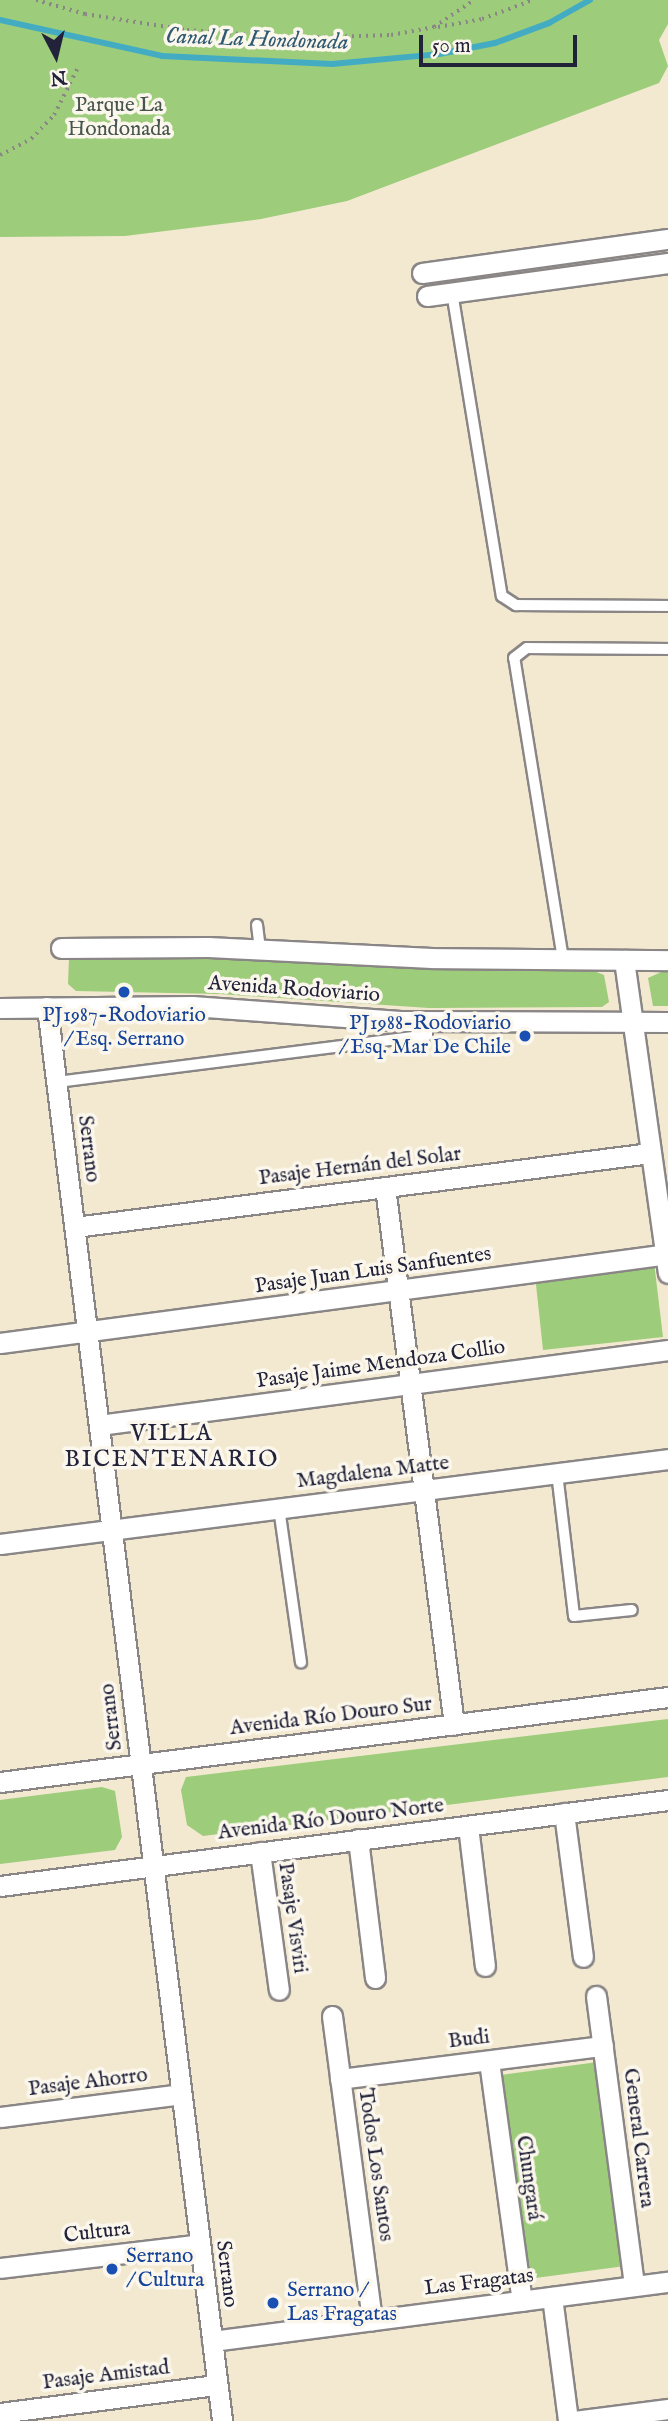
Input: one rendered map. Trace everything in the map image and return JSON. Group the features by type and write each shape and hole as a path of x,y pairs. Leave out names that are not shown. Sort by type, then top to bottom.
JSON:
{"street":[{"path":"422,272 668,239"},
{"path":"427,296 668,263"},
{"path":"449,269 452,292"},
{"name":"Avenida Rodoviario","path":"61,948 260,949 563,960 668,960"},
{"path":"624,960 667,1261"},
{"name":"Serrano","path":"47,1007 222,2421"},
{"name":"Avenida Rodoviario","path":"0,1008 245,1007 427,1021 668,1022"},
{"name":"Pasaje Hernán del Solar","path":"75,1227 650,1153"},
{"path":"385,1187 426,1490 453,1725"},
{"name":"Pasaje Juan Luis Sanfuentes","path":"0,1343 399,1290 667,1261"},
{"name":"Pasaje Jaime Mendoza Collio","path":"99,1425 668,1350"},
{"name":"Magdalena Matte","path":"0,1544 668,1459"},
{"name":"Avenida Río Douro Sur","path":"0,1782 668,1698"},
{"name":"Avenida Río Douro Norte","path":"0,1886 668,1800"},
{"path":"564,1813 583,1957"},
{"path":"468,1825 485,1966"},
{"path":"358,1839 376,1978"},
{"name":"Pasaje Visviri","path":"260,1852 279,1990"},
{"name":"General Carrera","path":"596,1996 634,2286"},
{"name":"Todos Los Santos","path":"332,2016 372,2320"},
{"name":"Budi","path":"340,2079 603,2046"},
{"name":"Chungará","path":"489,2061 522,2301"},
{"name":"Pasaje Ahorro","path":"0,2117 181,2094"},
{"name":"Cultura","path":"0,2268 200,2244"},
{"name":"Las Fragatas","path":"212,2341 668,2282"},
{"path":"552,2297 568,2421"},
{"name":"Pasaje Amistad","path":"0,2413 218,2385"},
{"path":"574,2421 668,2409"}],"lane":[{"path":"452,292 502,596 516,605 668,606"},
{"path":"563,960 514,658 527,648 668,649"},
{"path":"257,925 260,949"},
{"path":"57,1082 427,1035 427,1021"},
{"path":"557,1473 574,1616 632,1610"},
{"path":"279,1508 301,1662"}],"path":[{"path":"36,0 85,14 245,35 391,35 482,19 533,0"},
{"path":"434,27 474,0"},
{"path":"0,155 32,139 54,115 77,69"}],"green space":[{"name":"Parque La Hondonada","path":"0,0 668,0 668,24 659,40 668,66 659,83 347,201 261,219 125,236 0,237"},
{"path":"69,957 256,957 413,967 594,971 604,975 609,1002 602,1007 429,1008 219,994 76,991 68,984"},
{"path":"668,969 668,1006 653,1006 648,978"},
{"path":"654,1262 663,1337 543,1350 535,1275"},
{"path":"668,1719 668,1777 203,1836 187,1825 181,1790 186,1777"},
{"path":"102,1787 115,1791 122,1837 115,1850 0,1864 0,1800"},
{"path":"598,2062 625,2266 528,2279 501,2075"}],"waterway":[{"name":"Canal La Hondonada","path":"0,20 162,56 332,64 439,54 495,43 549,23 590,0"}],"place":[{"name":"PJ1987-Rodoviario / Esq. Serrano","path":"124,992"},
{"name":"PJ1988-Rodoviario / Esq. Mar De Chile","path":"525,1036"},
{"name":"Serrano / Cultura","path":"112,2269"},
{"name":"Serrano / Las Fragatas","path":"273,2303"}],"district":[{"name":"VILLA BICENTENARIO","path":"172,1447"}]}
